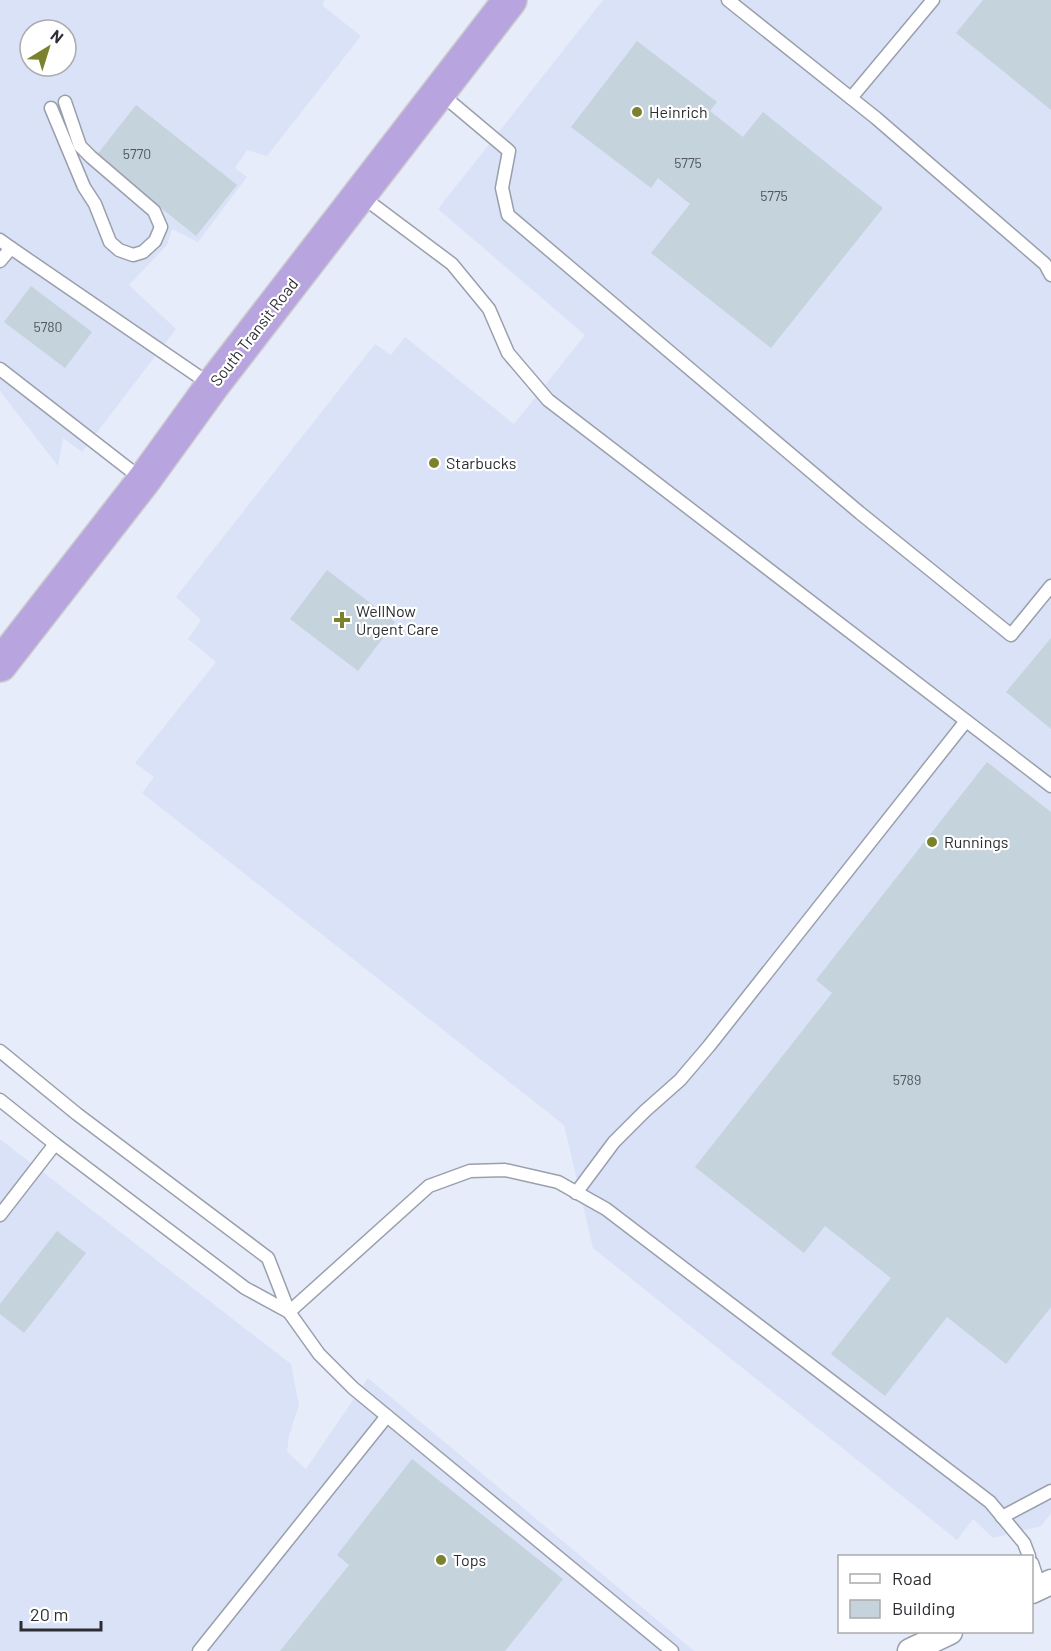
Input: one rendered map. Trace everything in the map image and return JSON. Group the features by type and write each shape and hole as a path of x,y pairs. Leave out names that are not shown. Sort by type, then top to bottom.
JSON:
{"highway":[{"name":"South Transit Road","path":"0,665 510,0"}],"street":[{"path":"910,1651 948,1633"}],"lane":[{"path":"728,0 876,118 1045,264 1051,275"},
{"path":"851,98 933,0"},
{"path":"439,92 509,151 502,188 508,215 860,513 1011,635 1051,586"},
{"path":"51,108 110,242 120,250 133,255 143,252 155,241 161,227 154,211 80,146 65,102"},
{"path":"360,195 452,264 489,309 508,353 548,400 1051,786"},
{"path":"0,240 212,386"},
{"path":"0,261 12,248"},
{"path":"0,369 144,480"},
{"path":"576,1192 614,1143 680,1080 709,1046 966,721"},
{"path":"0,1051 77,1114 268,1258 289,1312 318,1354 353,1388 672,1651"},
{"path":"0,1100 245,1287 289,1312"},
{"path":"0,1215 55,1144"},
{"path":"289,1312 429,1186 470,1171 505,1170 558,1182 606,1209 990,1502 1024,1543 1028,1555"},
{"path":"199,1651 387,1416"},
{"path":"1002,1517 1051,1491"},
{"path":"1033,1566 1041,1587"}],"shaded area":[{"path":"0,0 325,0 322,5 361,36 267,156 247,150 235,168 247,177 198,242 172,229 167,245 129,285 176,329 82,452 63,438 58,466 0,391"},
{"path":"603,0 1051,0 1051,1513 1041,1526 993,1538 973,1519 957,1540 593,1248 564,1125 142,793 154,777 135,763 216,662 188,639 201,620 176,597 375,344 391,355 405,337 514,424 585,335 438,209"},
{"path":"0,1139 291,1364 299,1405 289,1436 287,1452 306,1469 368,1378 694,1651 0,1651"}],"building":[{"path":"983,0 1051,0 1051,110 956,33"},
{"path":"637,41 717,102 710,111 743,137 763,112 883,208 771,348 651,253 690,204 658,178 651,188 571,127"},
{"path":"136,105 237,185 196,236 96,156"},
{"path":"31,286 92,332 65,368 4,322"},
{"name":"WellNow Urgent Care","path":"327,570 395,622 358,671 290,619"},
{"path":"1051,638 1051,729 1006,692"},
{"path":"987,762 1051,812 1051,1307 1006,1364 947,1317 885,1396 831,1354 891,1278 825,1226 804,1253 695,1167 832,993 816,980"},
{"path":"57,1231 86,1253 24,1333 0,1314 0,1304"},
{"name":"Tops","path":"412,1459 563,1579 505,1651 280,1651 349,1565 337,1555"}],"place":[{"name":"Heinrich","path":"637,112"},
{"name":"Starbucks","path":"434,463"},
{"name":"WellNow Urgent Care","path":"342,620"},
{"name":"Runnings","path":"932,842"},
{"name":"Tops","path":"441,1560"}]}
